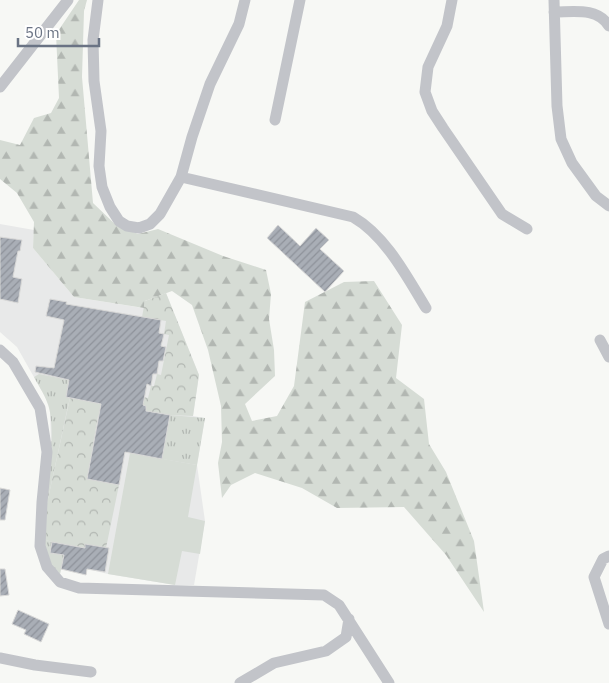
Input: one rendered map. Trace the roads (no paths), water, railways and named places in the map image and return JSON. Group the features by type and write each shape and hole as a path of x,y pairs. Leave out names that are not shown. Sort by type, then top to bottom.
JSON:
{"street":[{"path":"0,87 68,0"},
{"path":"98,0 93,40 94,81 100,131 99,166 102,187 110,207 119,221 128,226 139,228 150,224 160,214 181,177 210,84 239,24 246,0"},
{"path":"275,120 300,0"},
{"path":"452,0 447,26 428,67 425,92 432,111 502,214 527,229"},
{"path":"554,0 556,106 561,139 572,163 596,196 609,206"},
{"path":"554,12 584,12 599,15 609,26"},
{"path":"181,177 353,217 369,229 398,262 426,308"},
{"path":"600,340 609,357"},
{"path":"0,350 13,362 40,408 47,452 40,546 47,567 60,582 79,588 324,595 339,605 389,683"},
{"path":"609,556 603,559 594,577 609,624"},
{"path":"240,683 274,663 326,651 346,637 350,620"},
{"path":"0,658 42,666 92,672"}]}
